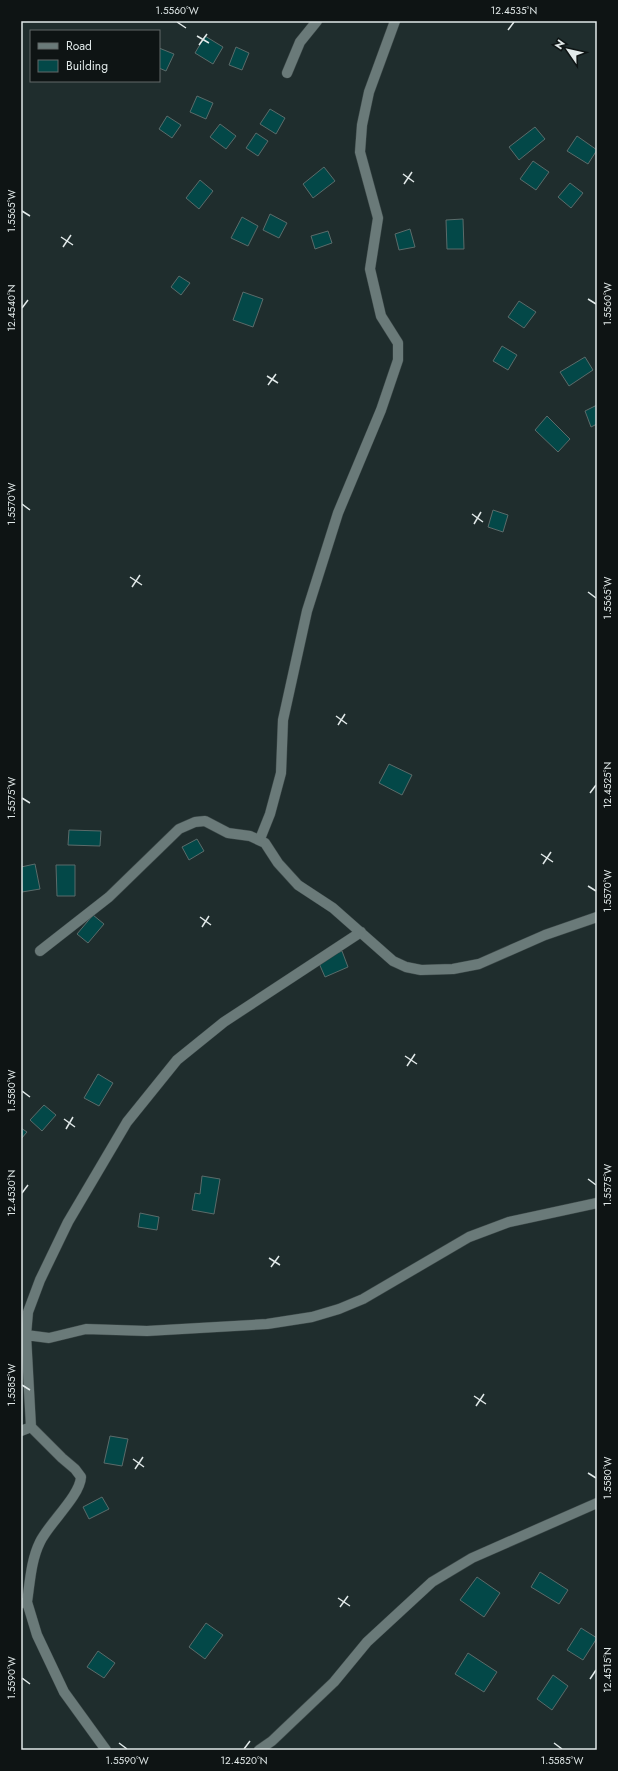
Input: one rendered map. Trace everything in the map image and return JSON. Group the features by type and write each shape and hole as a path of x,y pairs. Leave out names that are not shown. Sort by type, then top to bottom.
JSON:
{"street":[{"path":"288,73 300,42 317,21"},
{"path":"260,839 270,814 281,773 283,720 307,611 338,513 381,410 398,360 398,343 381,316 370,269 378,218 360,152 362,125 369,92 394,21"},
{"path":"40,951 109,897 179,829 195,822 205,821 235,835 260,839 265,843 278,863 298,885 333,908 393,961 406,968 421,970 453,969 479,964 545,935 597,917"},
{"path":"106,1750 64,1692 37,1635 24,1603 31,1568 40,1542 53,1521 78,1490 81,1477 75,1469 26,1429 24,1334 28,1312 40,1280 68,1222 127,1122 177,1060 224,1022 361,932"},
{"path":"24,1334 49,1338 86,1329 147,1331 267,1324 312,1317 339,1309 363,1299 469,1237 509,1222 597,1203"},
{"path":"259,1750 272,1740 334,1682 367,1642 432,1582 472,1558 597,1503"}],"building":[{"path":"205,36 223,47 213,64 195,53"},
{"path":"236,47 249,53 242,70 229,65"},
{"path":"160,48 174,54 166,71 160,68"},
{"path":"197,96 213,103 206,119 190,112"},
{"path":"270,109 285,118 276,134 260,124"},
{"path":"167,116 181,125 172,138 159,129"},
{"path":"220,124 236,136 226,149 210,137"},
{"path":"535,127 545,139 519,160 509,147"},
{"path":"256,133 268,141 258,156 246,148"},
{"path":"577,136 597,150 588,164 567,151"},
{"path":"533,161 549,172 536,190 520,179"},
{"path":"324,167 335,181 313,198 303,184"},
{"path":"200,180 213,191 199,209 186,198"},
{"path":"570,183 583,193 571,208 558,197"},
{"path":"270,214 287,223 279,238 263,230"},
{"path":"242,217 258,226 248,246 231,238"},
{"path":"463,219 464,249 447,249 446,220"},
{"path":"410,229 415,247 399,250 395,234"},
{"path":"328,231 332,243 315,249 311,236"},
{"path":"179,276 190,283 181,295 171,287"},
{"path":"243,292 263,299 253,327 233,320"},
{"path":"519,301 536,312 524,328 508,317"},
{"path":"502,346 517,355 508,370 493,361"},
{"path":"585,357 593,370 569,386 560,372"},
{"path":"597,405 597,424 591,427 585,411"},
{"path":"547,416 570,439 558,452 535,430"},
{"path":"493,510 508,515 503,532 488,527"},
{"path":"389,764 412,775 402,795 379,783"},
{"path":"69,830 101,831 100,846 68,845"},
{"path":"197,839 204,851 189,860 182,847"},
{"path":"35,864 40,889 22,892 21,867"},
{"path":"56,865 75,865 75,896 57,896"},
{"path":"93,915 104,924 88,943 77,934"},
{"path":"342,951 348,967 325,977 318,961"},
{"path":"98,1074 113,1083 99,1106 84,1098"},
{"path":"44,1105 56,1115 42,1131 30,1120"},
{"path":"21,1128 27,1132 21,1139"},
{"path":"202,1176 220,1179 214,1214 192,1210 195,1193 200,1194"},
{"path":"140,1213 159,1217 157,1230 138,1227"},
{"path":"110,1436 128,1439 122,1466 104,1463"},
{"path":"102,1497 109,1509 89,1519 83,1507"},
{"path":"540,1572 568,1590 559,1604 531,1587"},
{"path":"477,1577 500,1593 484,1617 460,1600"},
{"path":"206,1623 223,1635 205,1659 189,1647"},
{"path":"581,1628 597,1638 583,1660 567,1650"},
{"path":"98,1651 115,1663 104,1678 87,1667"},
{"path":"468,1653 497,1672 484,1692 455,1674"},
{"path":"553,1675 568,1686 552,1710 537,1699"}]}
